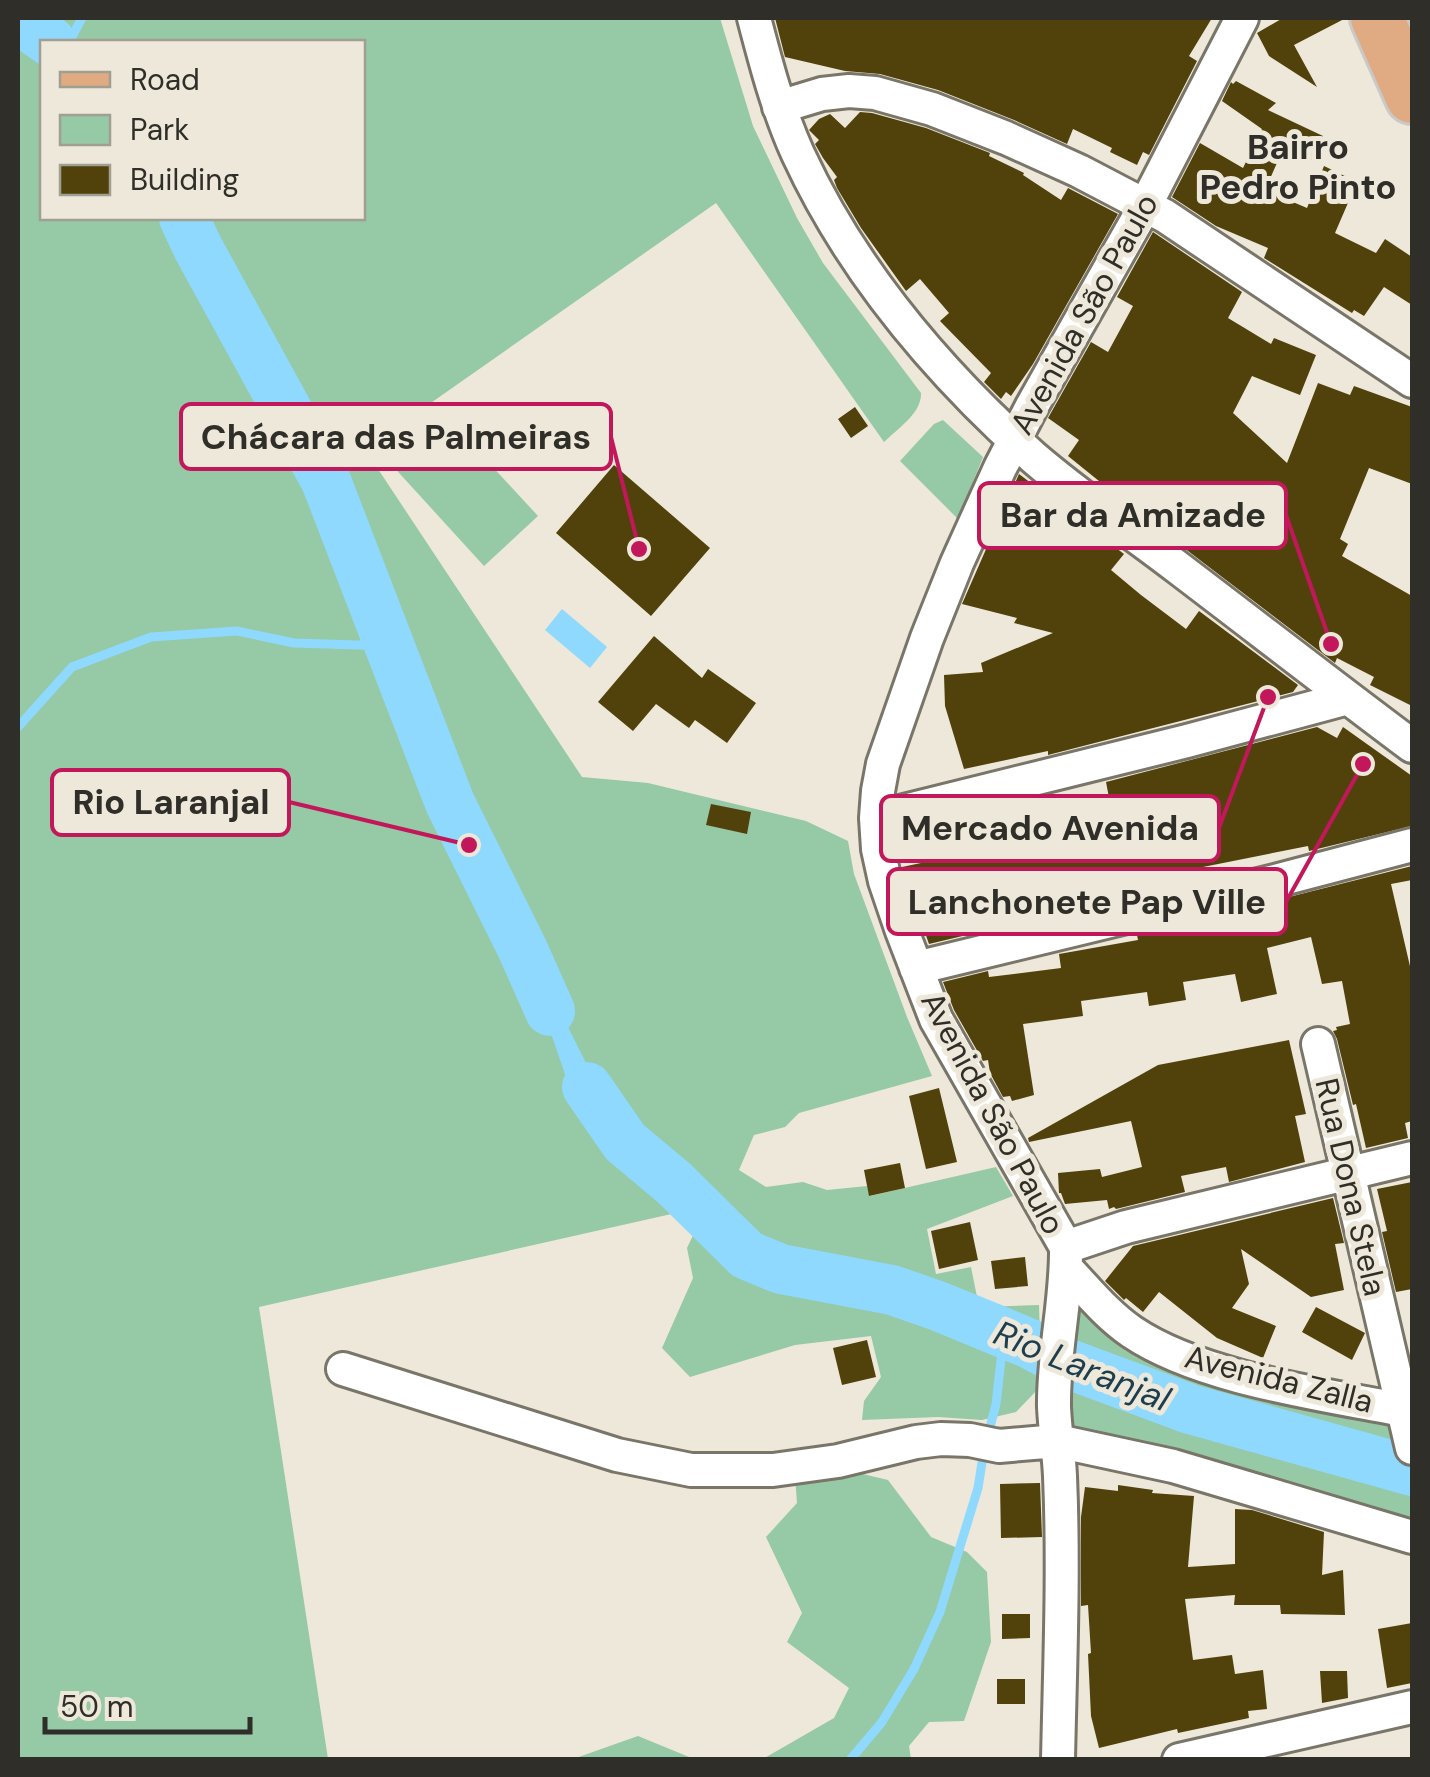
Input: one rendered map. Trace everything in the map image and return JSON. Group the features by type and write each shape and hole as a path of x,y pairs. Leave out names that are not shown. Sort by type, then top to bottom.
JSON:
{"main road":[{"path":"1377,18 1412,97"}],"street":[{"path":"754,18 779,107 798,156 826,208 884,296 958,384 1036,460 1412,746"},
{"name":"Avenida São Paulo","path":"1058,1760 1062,1588 1055,1390 1066,1257 947,1041 886,881 876,818 883,764 956,564 1015,439 1242,18"},
{"path":"779,107 836,92 893,97 1006,138 1165,216 1412,382"},
{"path":"876,818 1348,698"},
{"path":"916,968 1412,845"},
{"name":"Rua Dona Stela","path":"1318,1044 1409,1429"},
{"path":"1066,1257 1126,1227 1412,1158"},
{"name":"Avenida Zalla","path":"1066,1257 1112,1317 1132,1332 1186,1358 1409,1429"},
{"path":"342,1370 617,1455 692,1470 773,1470 942,1439 1058,1442 1174,1466 1412,1537"},
{"path":"1179,1760 1412,1707"}],"green space":[{"path":"18,18 720,18 753,126 797,218 823,263 921,393 913,414 884,442 716,203 395,428 374,463 582,777 648,783 806,821 848,841 854,874 932,1076 799,1113 785,1127 754,1135 739,1170 766,1187 803,1182 827,1190 867,1186 870,1196 996,1167 1013,1196 927,1229 936,1274 971,1267 979,1307 1039,1305 1040,1338 1067,1341 1075,1311 1089,1310 1385,1417 1412,1448 1412,1519 1077,1432 1039,1388 1016,1412 982,1420 862,1420 864,1401 881,1377 871,1336 795,1345 690,1377 662,1348 693,1278 687,1248 707,1206 259,1307 328,1759 18,1759"},
{"path":"443,413 538,516 484,566 390,463"},
{"path":"943,420 983,457 958,519 900,461 934,424"},
{"path":"846,1470 888,1480 931,1537 967,1552 987,1572 991,1642 964,1721 929,1722 909,1746 911,1759 761,1760 834,1718 849,1688 787,1642 802,1613 766,1537 797,1503 795,1476"},
{"path":"638,1736 694,1759 573,1759"}],"water":[{"path":"562,609 607,647 590,668 545,630"},
{"path":"522,948 590,1071 635,1138 613,1147 572,1095"}],"building":[{"path":"775,18 1212,18 1189,56 1197,61 1149,155 1143,152 1137,165 1073,129 1067,144 938,90 880,74 845,71 785,57"},
{"path":"1283,18 1346,18 1294,45 1317,87 1269,56 1257,33"},
{"path":"1236,81 1276,103 1268,110 1323,136 1312,160 1284,147 1265,190 1307,208 1324,166 1357,182 1335,233 1376,253 1385,239 1412,257 1412,305 1384,287 1364,316 1354,310 1352,313 1264,258 1268,248 1216,226 1172,197 1200,143 1243,168 1262,129 1222,101 1231,82"},
{"path":"860,112 926,128 990,153 989,156 1024,173 1061,200 1068,188 1118,214 1011,396 1006,392 1001,399 984,382 991,373 940,321 949,313 920,279 906,291 837,188 837,177 815,144 819,140 809,130 830,114 845,128"},
{"path":"1153,232 1242,292 1228,318 1271,344 1274,338 1316,355 1300,395 1252,376 1233,413 1287,463 1318,383 1350,395 1354,386 1412,407 1412,484 1369,468 1340,539 1348,544 1342,556 1412,596 1412,706 1370,685 1374,677 1337,658 1335,663 1068,456 1079,440 1048,418 1091,342 1108,352 1133,306 1117,297"},
{"path":"855,407 868,426 851,438 838,419"},
{"path":"614,465 710,548 651,616 556,533"},
{"path":"1019,474 1124,554 1111,570 1141,595 1186,629 1199,611 1298,685 1293,692 1048,755 1048,751 964,769 945,706 944,675 983,672 981,663 1053,633 1014,623 1017,618 962,604"},
{"path":"654,636 702,678 708,669 756,703 727,743 695,720 689,728 656,704 633,731 598,702"},
{"path":"1317,727 1337,738 1343,727 1412,776 1412,826 1309,851 1308,846 1193,869 1196,880 1130,895 1103,900 1100,887 1036,901 1039,914 1034,919 929,944 902,867 921,863 918,848 940,843 935,824 1053,795 1059,820 1111,808 1106,782"},
{"path":"711,804 751,812 747,834 706,825"},
{"path":"1412,866 1412,880 1391,884 1412,975 1412,1121 1405,1123 1408,1138 1366,1148 1333,1031 1350,1024 1342,981 1322,984 1311,937 1267,948 1277,994 1241,1002 1235,974 1183,982 1186,1000 1149,1006 1147,992 1081,1001 1083,1016 1023,1024 1034,1095 1012,1101 1010,1096 1003,1097 990,1073 988,1060 983,1061 943,982 988,971 989,977 1061,968 1059,954 1138,940 1137,935"},
{"path":"1289,1040 1306,1114 1295,1116 1305,1162 1229,1182 1226,1167 1181,1176 1185,1192 1109,1209 1107,1200 1065,1204 1059,1193 1058,1173 1100,1169 1102,1177 1142,1167 1131,1121 1029,1142 1028,1138 1158,1065"},
{"path":"939,1088 957,1162 926,1169 909,1096"},
{"path":"900,1163 905,1188 869,1196 864,1170"},
{"path":"1412,1182 1412,1289 1396,1292 1377,1189"},
{"path":"1333,1198 1344,1243 1335,1244 1344,1290 1311,1297 1241,1249 1249,1284 1232,1308 1276,1326 1263,1358 1217,1338 1159,1292 1143,1312 1105,1281 1133,1246"},
{"path":"970,1222 978,1260 939,1269 931,1231"},
{"path":"1025,1257 1028,1286 995,1289 991,1261"},
{"path":"1316,1307 1365,1333 1352,1360 1302,1332"},
{"path":"867,1340 876,1377 842,1385 833,1348"},
{"path":"1040,1483 1042,1537 1001,1538 1000,1484"},
{"path":"1118,1485 1153,1490 1152,1493 1194,1496 1188,1567 1235,1564 1235,1509 1252,1510 1324,1532 1322,1575 1343,1570 1345,1615 1281,1614 1280,1605 1234,1605 1235,1595 1185,1599 1193,1660 1232,1655 1235,1674 1263,1670 1267,1709 1248,1711 1249,1718 1178,1733 1177,1729 1099,1748 1091,1716 1088,1605 1081,1606 1081,1517 1085,1487 1118,1491"},
{"path":"1002,1614 1030,1614 1030,1638 1002,1639"},
{"path":"1412,1623 1412,1683 1387,1688 1378,1629"},
{"path":"1320,1671 1347,1671 1348,1698 1322,1703"},
{"path":"997,1679 1025,1679 1025,1704 997,1704"}],"waterway":[{"path":"70,40 82,18"},
{"name":"Rio Laranjal","path":"18,19 48,40"},
{"name":"Rio Laranjal","path":"185,220 326,481 450,803 550,1011"},
{"path":"18,727 72,667 151,637 237,631 294,643 389,646"},
{"name":"Rio Laranjal","path":"587,1087 625,1142 674,1183 747,1255 781,1269 892,1290 1028,1343 1066,1363 1190,1409 1412,1471"},
{"path":"988,1435 996,1404 1004,1334"},
{"path":"850,1760 882,1722 914,1669 940,1612 978,1488 984,1450"}],"place":[{"name":"Chácara das Palmeiras","path":"639,549"},
{"name":"Bar da Amizade","path":"1331,644"},
{"name":"Mercado Avenida","path":"1268,697"},
{"name":"Lanchonete Pap Ville","path":"1363,764"},
{"name":"Rio Laranjal","path":"469,845"}],"district":[{"name":"Bairro Pedro Pinto","path":"1298,167"}]}
